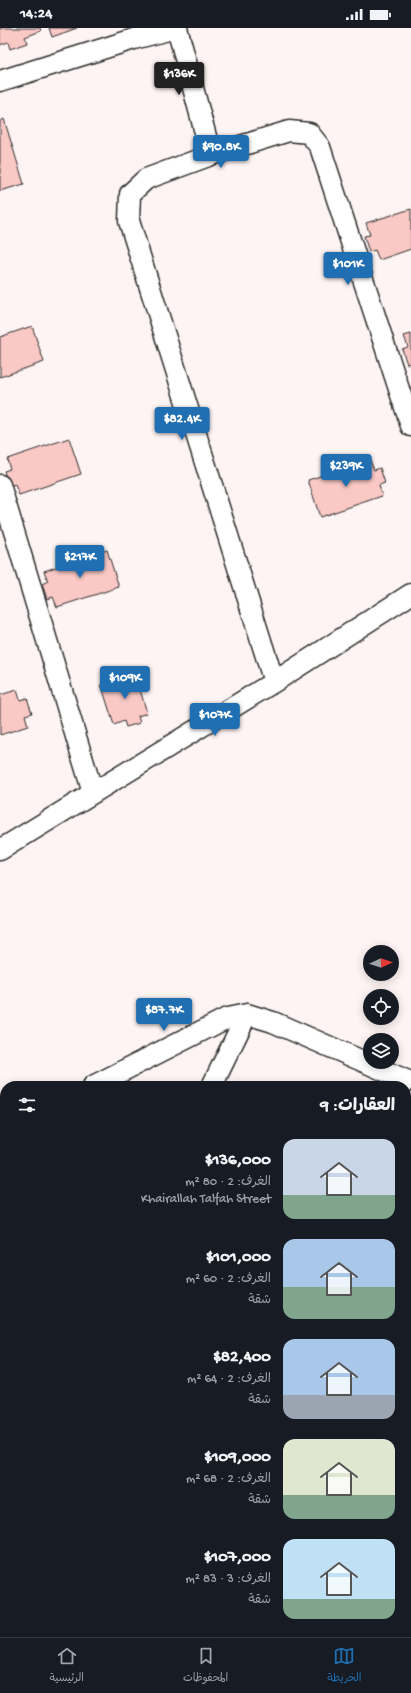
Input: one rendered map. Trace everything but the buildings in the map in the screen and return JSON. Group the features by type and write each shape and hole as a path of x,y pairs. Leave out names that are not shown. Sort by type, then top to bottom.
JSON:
{"street":[{"path":"0,81 133,33 176,28 211,155"},
{"path":"274,682 129,221 130,194 146,179 211,155 289,131 309,133 320,146 411,426"},
{"path":"0,485 93,793"},
{"path":"0,850 274,682 411,594"},
{"path":"103,1081 227,1018 247,1014 273,1022 408,1081"},
{"path":"214,1081 247,1014"}]}
